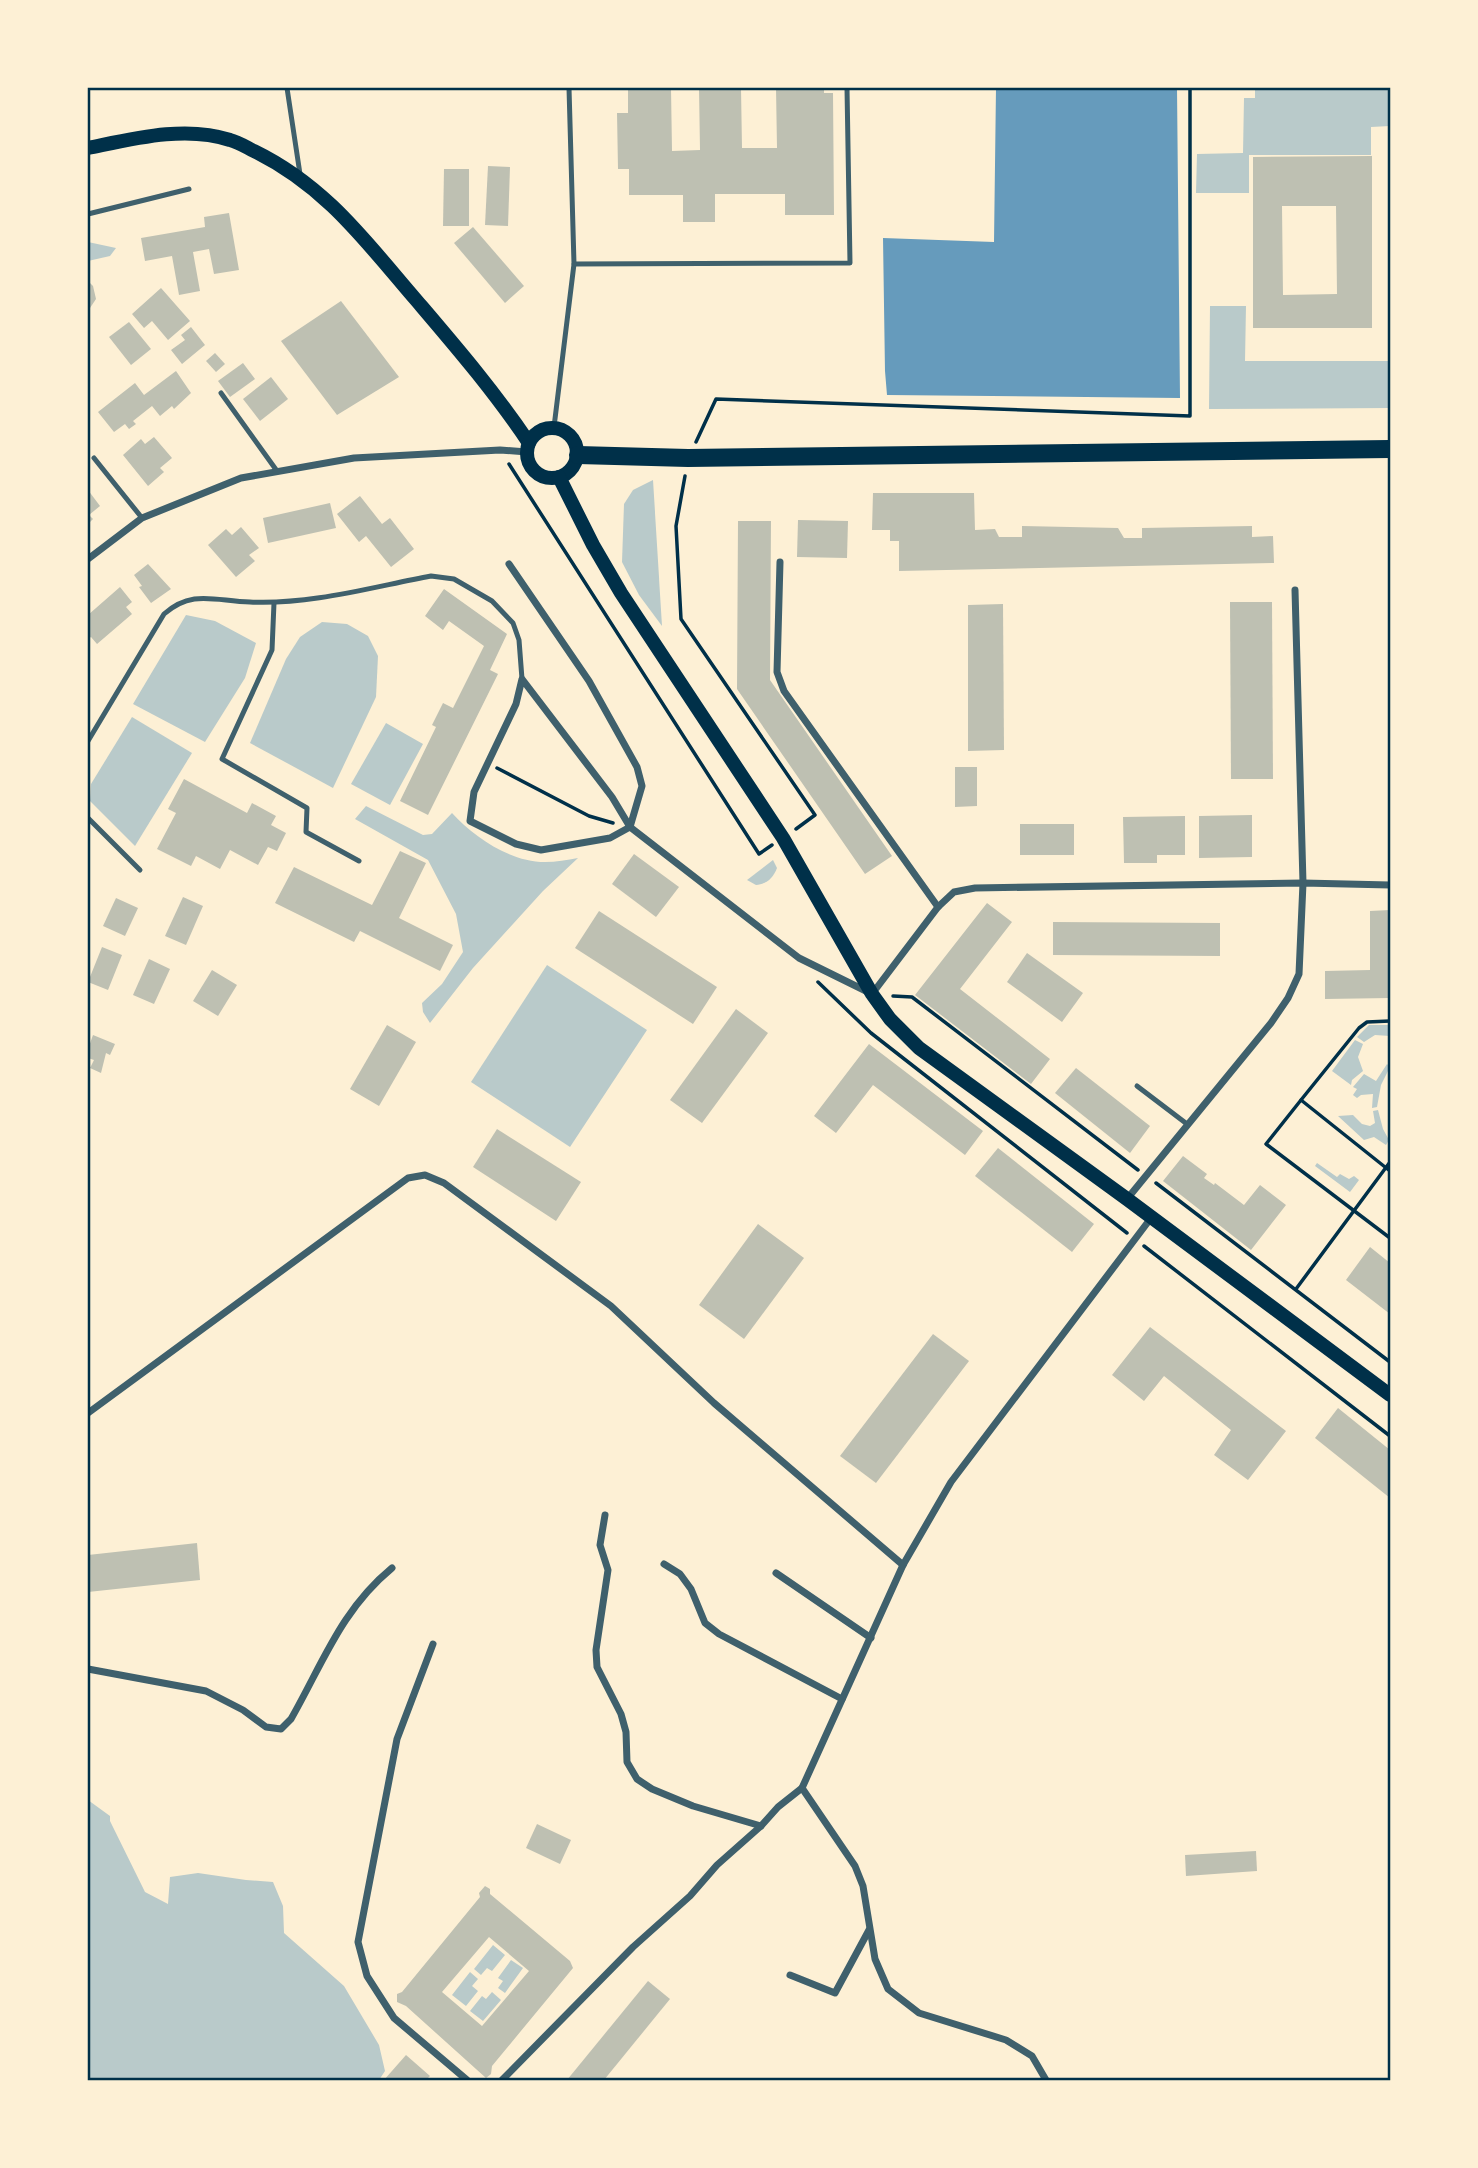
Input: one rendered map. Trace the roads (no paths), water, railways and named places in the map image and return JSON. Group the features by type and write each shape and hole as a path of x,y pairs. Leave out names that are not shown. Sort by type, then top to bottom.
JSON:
{"main road":[{"path":"88,148 150,135 187,134 215,137 229,139 301,177 333,206 371,248 495,393 528,448 528,461 537,473 544,477 559,477 572,469 578,456 574,440 569,433 554,427 539,432 528,448"},
{"path":"578,456 688,458 1391,449"},
{"path":"559,477 621,593 783,838 872,994 890,1019 919,1048 1128,1199 1391,1395"}],"street":[{"path":"88,559 142,518 241,478 354,458 528,448"},
{"path":"780,562 777,672 784,691 938,907"},
{"path":"509,564 589,681 637,767 642,786 630,827 610,838 541,850 516,844 470,821 474,792 516,704 522,678"},
{"path":"1128,1199 1271,1023 1288,998 1299,974 1303,883 1295,590"},
{"path":"522,678 612,797 630,827 799,958 872,994 938,907 954,892 975,888 1303,883 1391,885"},
{"path":"88,1413 408,1178 425,1175 444,1183 611,1306 714,1403 903,1565"},
{"path":"502,2081 633,1947 690,1896 717,1865 778,1807 802,1788 903,1565 951,1482 1152,1217"},
{"path":"605,1515 600,1545 608,1570 596,1650 597,1667 621,1714 626,1732 627,1762 637,1779 652,1789 693,1806 761,1826"},
{"path":"664,1564 680,1574 691,1589 705,1623 719,1634 842,1699"},
{"path":"88,1669 206,1690 267,1727 281,1730 291,1719 336,1632 373,1584 392,1568"},
{"path":"776,1573 871,1638"},
{"path":"433,1644 397,1739 358,1942 367,1976 394,2018 467,2081"},
{"path":"802,1788 855,1866 863,1886 875,1959 888,1989 919,2013 1006,2040 1032,2056 1046,2081"},
{"path":"790,1975 835,1993 869,1930"}],"lane":[{"path":"287,88 301,177"},
{"path":"554,427 574,264 569,88"},
{"path":"574,264 850,264 847,88"},
{"path":"88,214 189,189"},
{"path":"221,393 277,471"},
{"path":"94,458 142,518"},
{"path":"88,741 164,614 176,604 192,597 274,603 431,576 454,579 492,601 513,623 519,640 522,678"},
{"path":"274,603 272,650 222,759 307,808 306,832 359,861"},
{"path":"88,818 140,870"},
{"path":"1137,1086 1187,1124"}],"water":[{"path":"996,88 1177,88 1180,398 887,395 883,238 994,242"}]}
